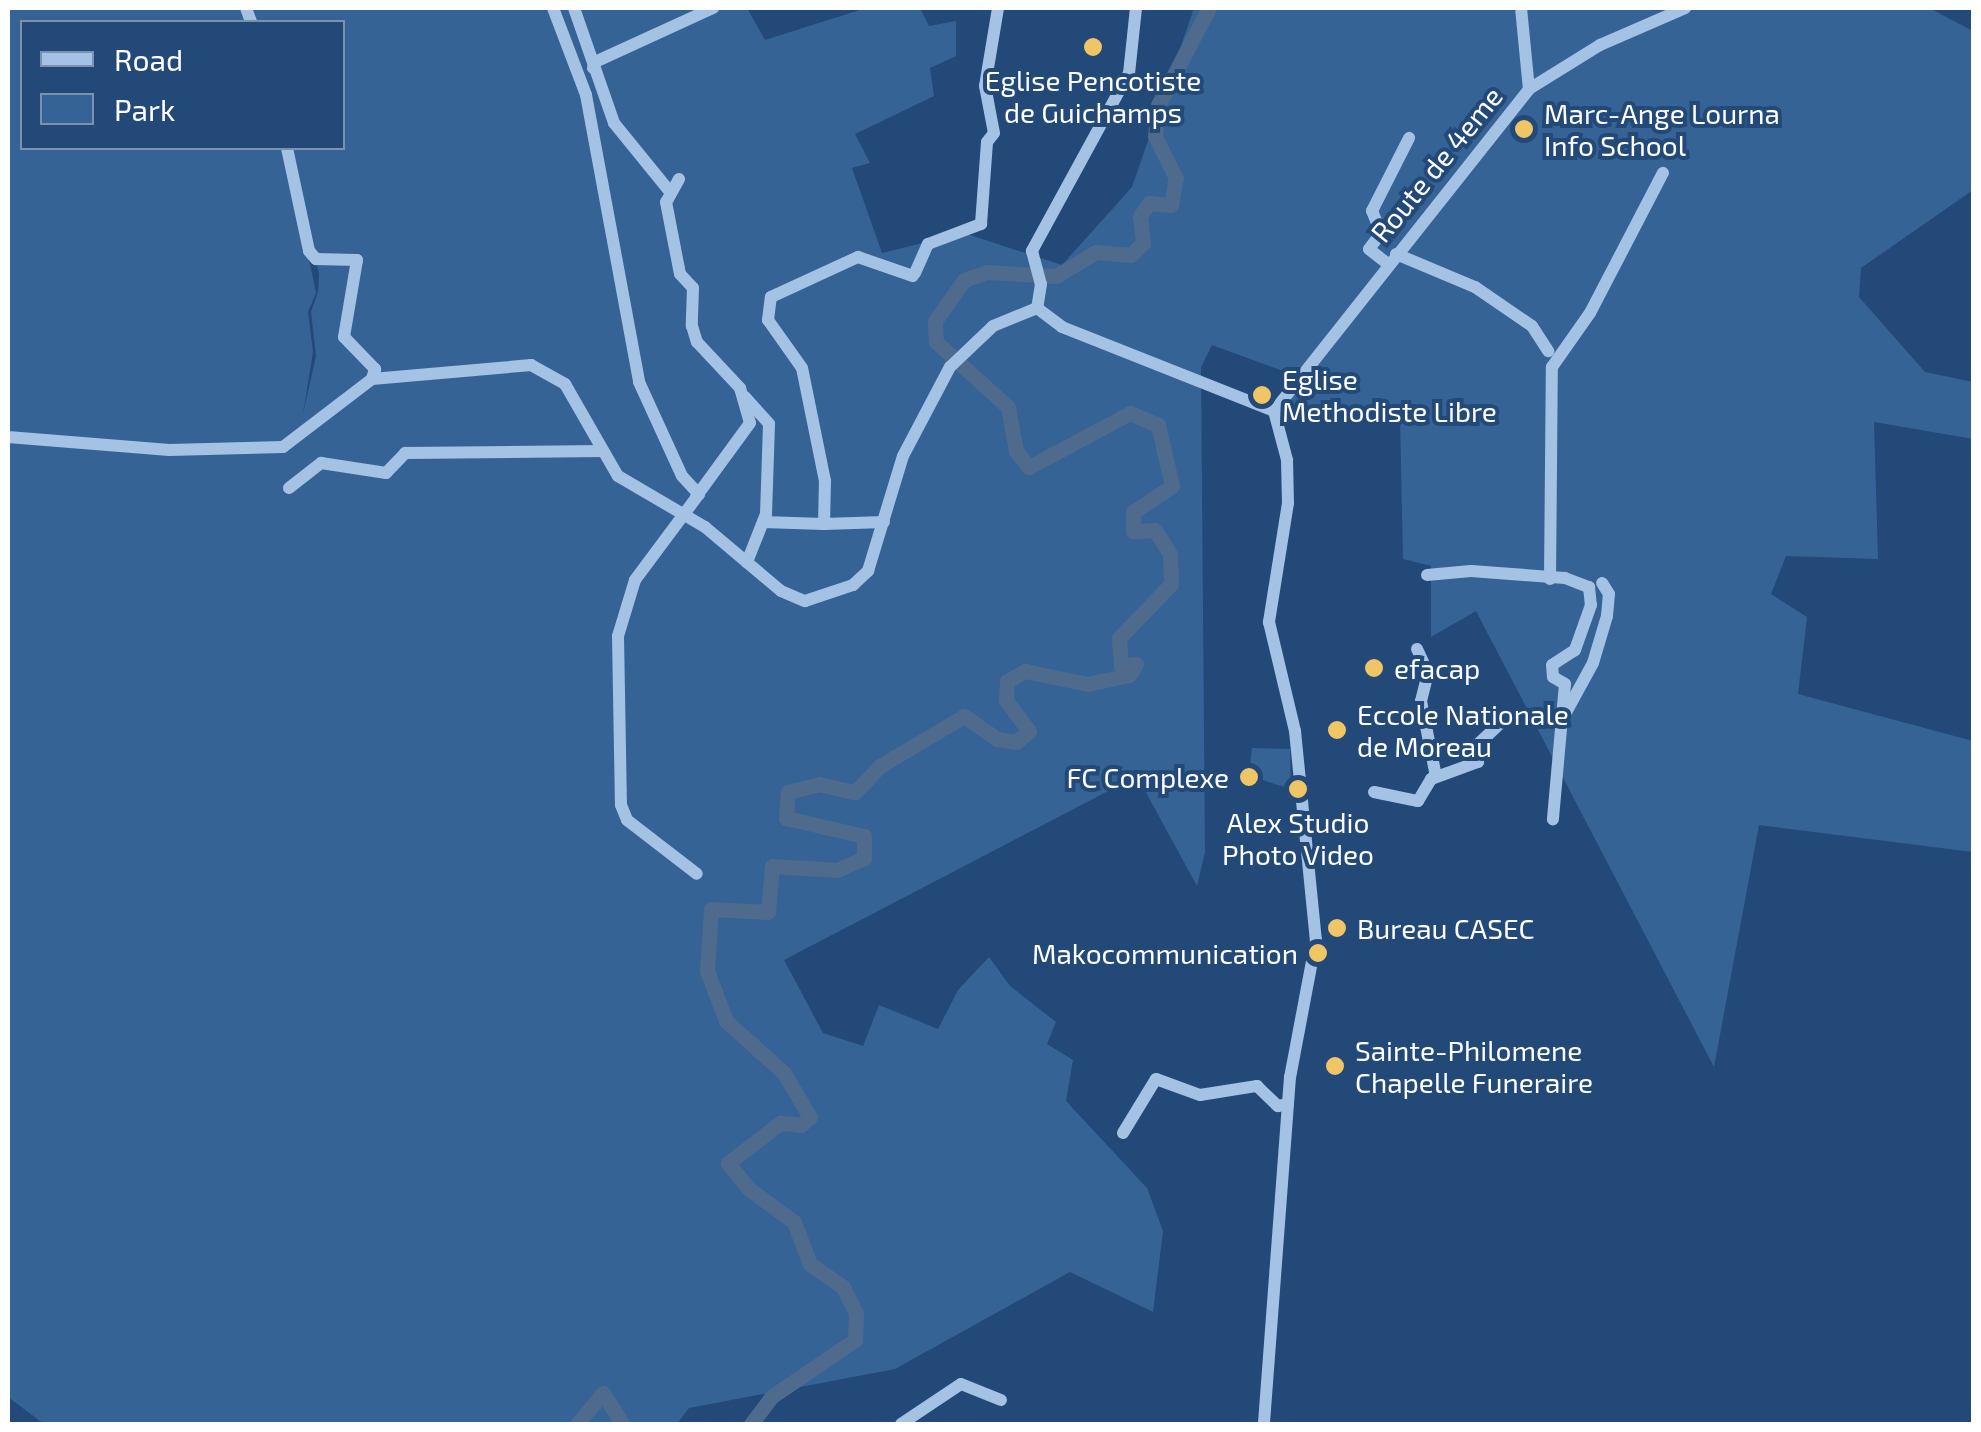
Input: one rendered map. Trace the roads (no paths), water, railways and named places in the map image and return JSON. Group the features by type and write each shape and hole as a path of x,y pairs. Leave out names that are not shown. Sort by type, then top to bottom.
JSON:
{"street":[{"path":"553,8 586,95 639,382 696,497"},
{"path":"574,8 614,123 670,192"},
{"path":"595,62 713,8"},
{"path":"824,524 825,481 802,368 768,320 772,297 858,257 914,275 928,244 981,224 982,174 994,134 985,86 998,8"},
{"path":"1037,308 1041,284 1032,251 1128,72 1136,8"},
{"path":"1521,8 1529,89"},
{"name":"Route de 4eme","path":"1274,411 1529,89 1600,46 1678,16 1685,8"},
{"path":"586,95 595,62"},
{"path":"1408,138 1372,211 1381,232 1369,248 1475,287 1532,326 1548,350"},
{"path":"287,150 310,252 316,259 357,260 344,337 375,368 372,379"},
{"path":"1550,580 1552,367 1590,314 1664,174"},
{"path":"679,179 666,202 680,274 693,288 697,342 769,424 763,522 747,562"},
{"path":"1037,308 1062,327 1274,411 1290,484 1269,622 1296,731 1316,940 1288,1104 1264,1424"},
{"path":"8,436 169,450 283,447 372,379 531,365 565,384 618,476 805,601 853,585 868,571 903,456 950,368 993,326 1037,308"},
{"path":"697,874 627,820 618,770 618,636 635,580 750,423 741,392"},
{"path":"289,488 321,463 386,473 405,453 604,451"},
{"path":"763,522 884,522"},
{"path":"1427,576 1471,571 1588,587 1591,605 1575,650 1552,665 1552,677 1565,684 1558,727 1553,820"},
{"path":"1558,727 1593,664 1610,594 1602,583"},
{"path":"1417,649 1428,674 1421,700 1436,777"},
{"path":"1374,792 1418,801 1436,777 1478,762 1476,746 1508,717"},
{"path":"1123,1133 1156,1079 1200,1095 1256,1086 1278,1106 1288,1104"},
{"path":"901,1424 962,1384 1001,1400"}],"waterway":[{"path":"751,1424 771,1397 855,1340 856,1313 843,1287 810,1264 794,1222 749,1189 728,1163 780,1123 801,1125 810,1117 784,1073 726,1021 707,971 711,909 768,912 772,866 837,870 864,858 864,836 786,818 788,792 819,784 855,792 880,766 964,716 997,739 1016,742 1029,731 1006,700 1007,681 1025,671 1088,684 1129,675 1136,664 1121,666 1119,638 1171,584 1170,554 1155,530 1133,531 1133,512 1172,486 1158,425 1130,413 1029,467 1016,451 1008,407 936,342 935,321 964,280 987,272 1056,276 1096,252 1131,255 1143,243 1140,216 1149,203 1171,205 1176,178 1155,136 1158,105 1209,8"},
{"path":"577,1424 603,1393 622,1424"}],"place":[{"name":"Eglise Pencotiste de Guichamps","path":"1093,47"},
{"name":"Marc-Ange Lourna Info School","path":"1524,129"},
{"name":"Eglise Methodiste Libre","path":"1262,395"},
{"name":"efacap","path":"1374,668"},
{"name":"Eccole Nationale de Moreau","path":"1337,730"},
{"name":"FC Complexe","path":"1249,777"},
{"name":"Alex Studio Photo Video","path":"1298,789"},
{"name":"Bureau CASEC","path":"1337,928"},
{"name":"Makocommunication","path":"1318,953"},
{"name":"Sainte-Philomene Chapelle Funeraire","path":"1335,1066"}]}
